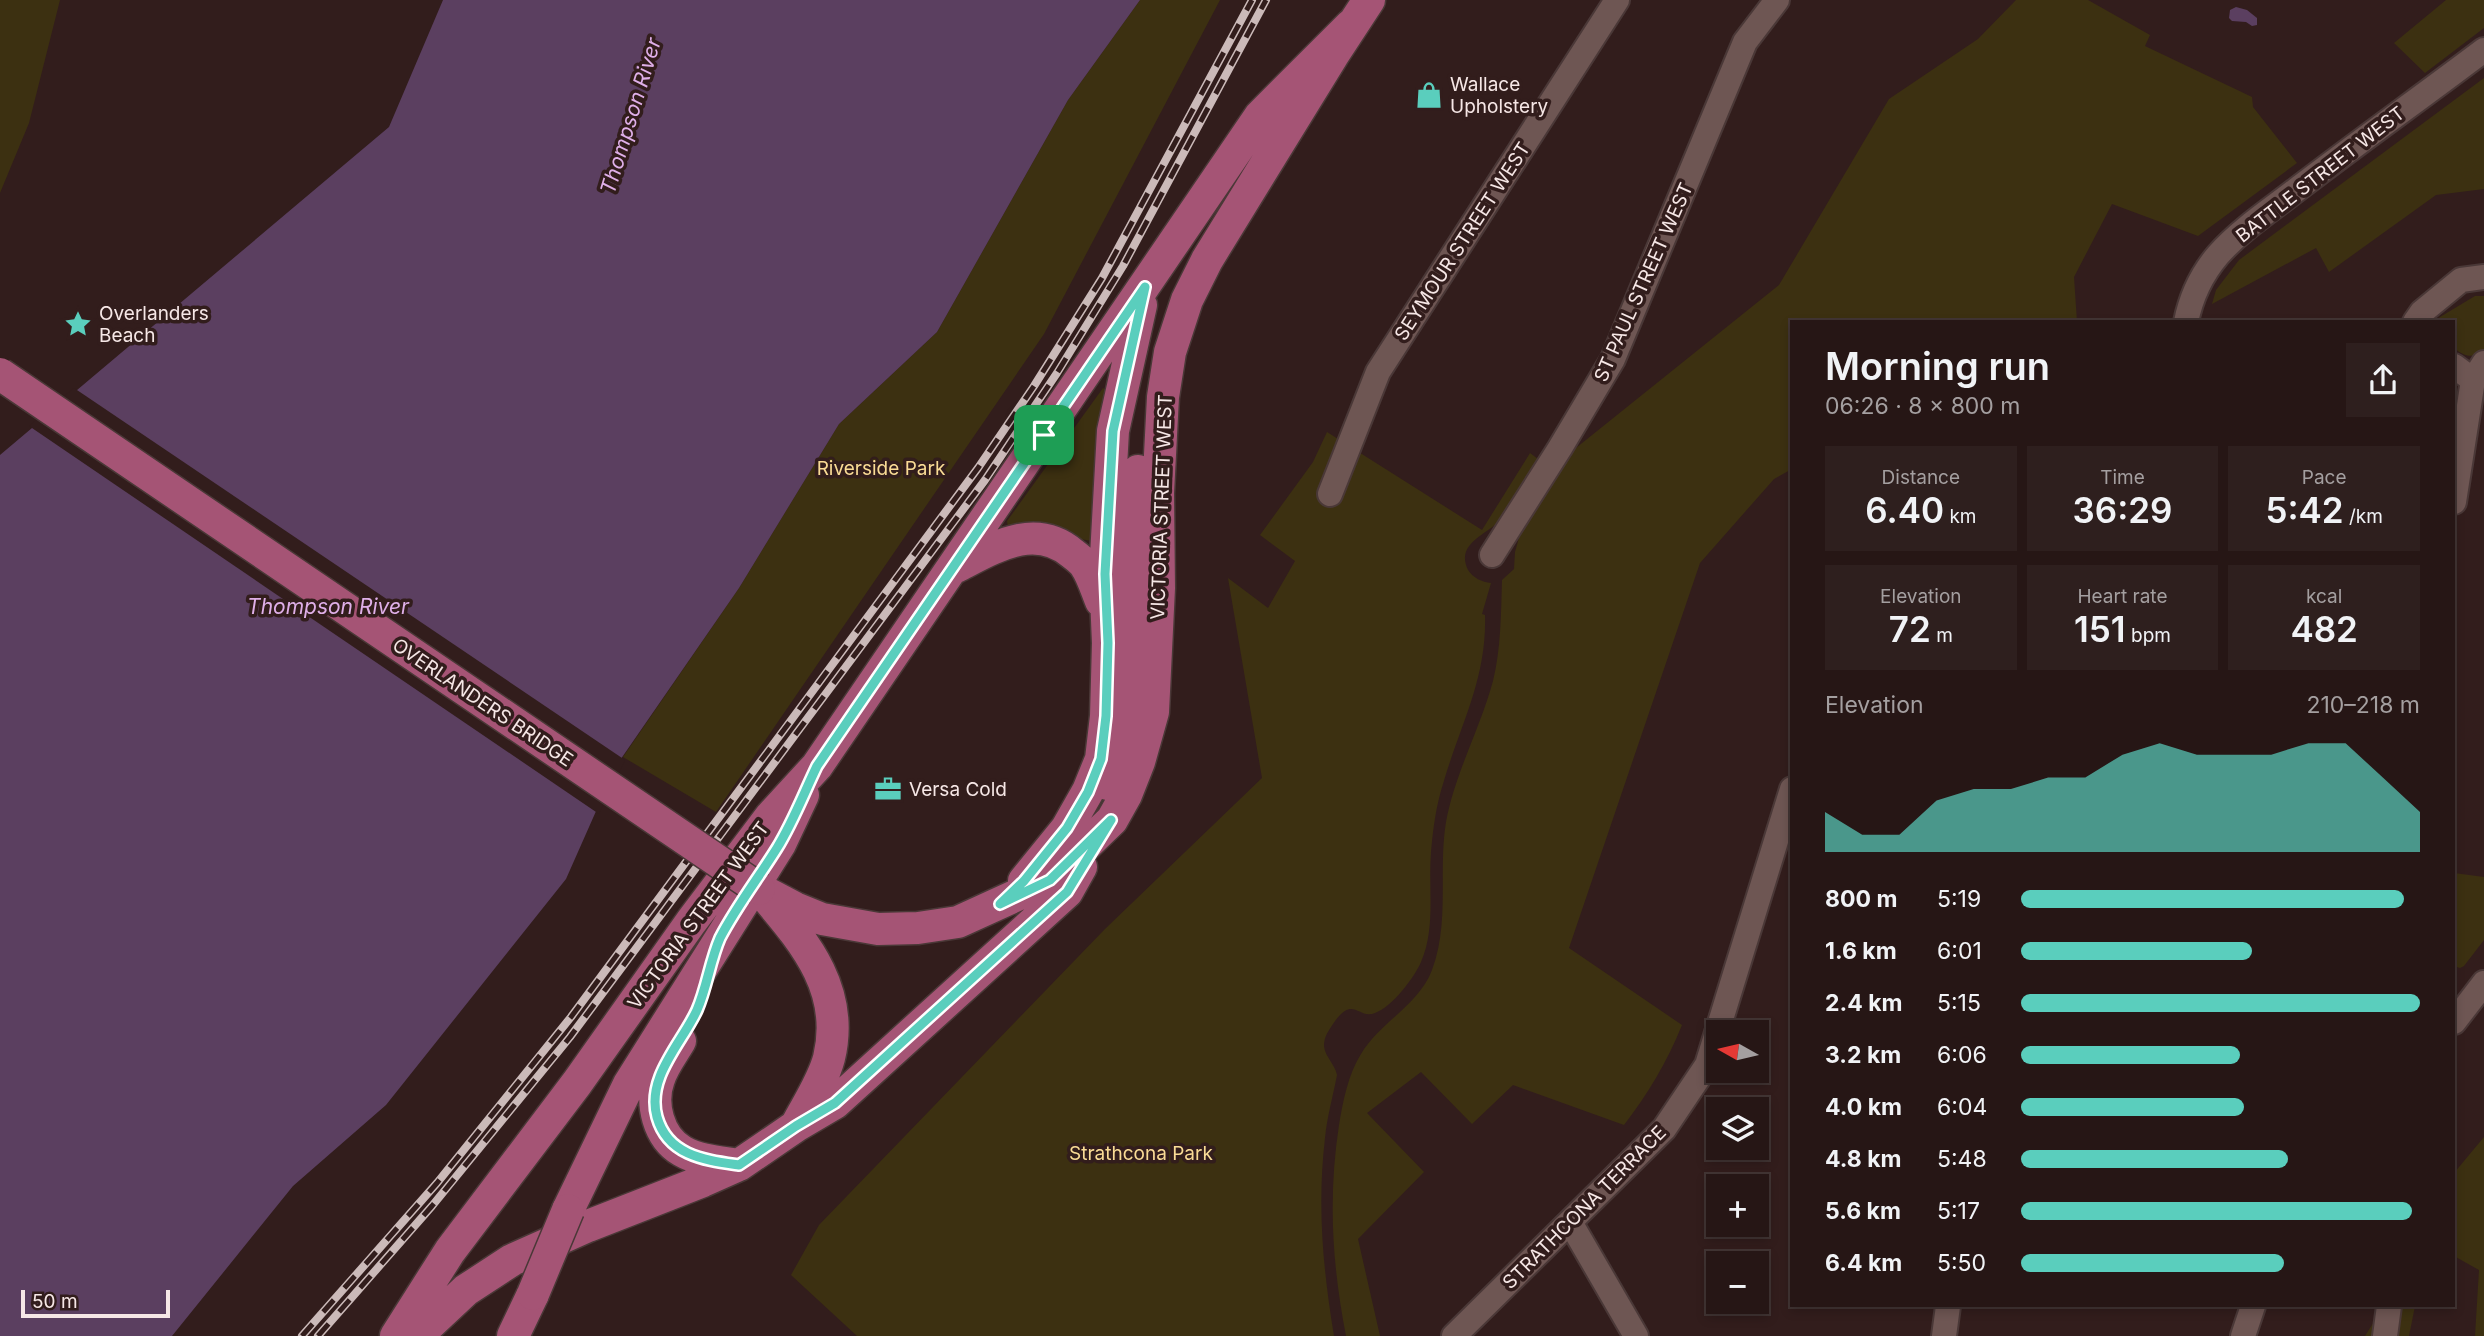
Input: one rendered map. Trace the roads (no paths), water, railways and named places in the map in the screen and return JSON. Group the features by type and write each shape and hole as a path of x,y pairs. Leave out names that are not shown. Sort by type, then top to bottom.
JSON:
{"main road":[{"name":"VICTORIA STREET WEST","path":"396,1336 450,1251 577,1083 691,922 771,816 817,766 1260,116 1326,51 1360,12"},
{"name":"VICTORIA STREET WEST","path":"417,1336 466,1290 512,1260 739,1165 835,1103 1067,892 1126,795 1153,712 1163,397 1170,352 1187,300 1207,260 1360,12"},
{"path":"1000,904 1076,835 1101,800 1117,761 1127,713 1142,407 1154,348 1190,252 1326,51"},
{"path":"1024,881 1067,828 1088,792 1101,759 1106,716 1108,643 1105,611 1113,431 1145,287"},
{"name":"OVERLANDERS BRIDGE","path":"0,374 759,889 822,919 878,929 918,928"},
{"path":"954,567 996,546 1021,539 1044,539 1062,545 1084,564 1105,611"},
{"path":"513,1336 568,1210 629,1084 780,844 817,766"},
{"name":"VICTORIA STREET WEST","path":"918,928 958,922 1050,880 1111,820"},
{"path":"759,889 789,924 820,971 830,999 834,1026 829,1060 796,1126"},
{"path":"720,939 697,1009 659,1078 655,1098 657,1117 672,1144 681,1151 704,1160 739,1165"}],"street":[{"name":"SEYMOUR STREET WEST","path":"1330,494 1378,372 1616,0"},
{"name":"ST PAUL STREET WEST","path":"1492,555 1613,359 1745,42 1777,0"},
{"name":"BATTLE STREET WEST","path":"2186,320 2200,281 2219,254 2246,228 2484,50"},
{"path":"2416,320 2422,312 2461,281 2484,277"},
{"path":"2455,494 2470,370"},
{"name":"STRATHCONA TERRACE","path":"1454,1336 1664,1129 1707,1065 1790,795"},
{"path":"2456,1014 2484,983"},
{"path":"1570,1222 1636,1336"},
{"path":"1944,1336 1948,1307"},
{"path":"2243,1336 2253,1307"},
{"path":"2385,1336 2389,1307"}],"water":[{"name":"Thompson River","path":"443,0 1140,0 1068,100 937,332 839,424 739,588 616,766 566,879 386,1105 293,1186 172,1336 0,1336 0,455 389,127"},
{"path":"2236,7 2247,10 2257,18 2257,25 2232,21 2229,18 2230,10"}],"railway":[{"path":"302,1336 437,1183 571,1017 978,468 1102,278 1252,0"},
{"path":"318,1336 432,1206 570,1037 985,480 1057,373 1123,266 1266,0"}],"place":[{"name":"Wallace Upholstery","path":"1429,95"},
{"name":"Overlanders Beach","path":"78,324"},
{"name":"Versa Cold","path":"888,789"}],"park label":[{"name":"Riverside Park","path":"881,468"},
{"name":"Strathcona Park","path":"1141,1153"}]}
